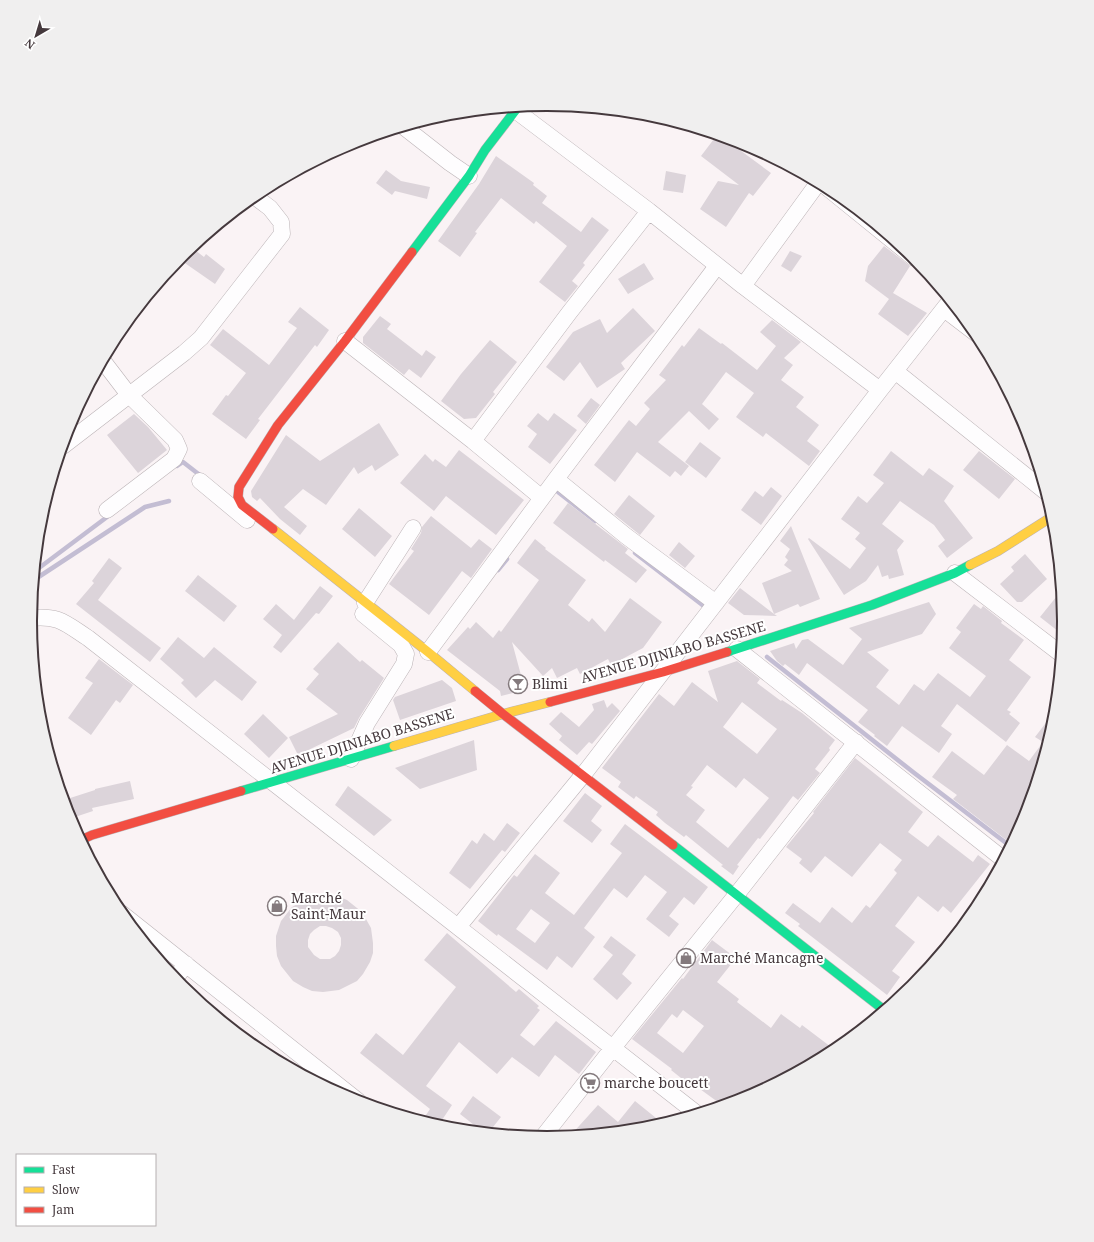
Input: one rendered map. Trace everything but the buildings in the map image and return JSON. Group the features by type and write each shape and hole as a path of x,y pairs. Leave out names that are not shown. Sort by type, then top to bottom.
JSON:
{"street":[{"path":"514,112 485,150 469,176 345,341 278,425 239,487 238,497 242,505 428,652 503,714 737,894 880,1007"},
{"path":"522,112 717,266 880,390"},
{"path":"408,130 469,176"},
{"path":"743,286 815,187"},
{"path":"71,440 184,353 201,338 282,234 281,222 270,208 260,200"},
{"path":"473,441 569,313 649,211"},
{"path":"428,652 556,479 717,266"},
{"path":"458,927 583,775 947,305"},
{"path":"345,341 473,441 542,498"},
{"path":"106,365 129,395 176,440 178,449 174,459 107,510"},
{"path":"895,371 1039,487"},
{"path":"556,479 626,536 716,603"},
{"path":"200,481 401,645 406,654 404,664 367,723 351,759"},
{"name":"AVENUE DJINIABO BASSENE","path":"86,838 503,714 663,672 872,605 955,573 998,551 1047,520"},
{"path":"365,602 413,528"},
{"path":"955,573 1056,650"},
{"path":"37,617 45,616 62,620 88,638 274,782 612,1049 692,1110"},
{"path":"737,649 999,856"},
{"path":"548,1131 737,894 856,742"},
{"path":"140,928 328,1081"},
{"path":"179,974 186,964"}],"waterway":[{"path":"177,466 183,462 201,476"},
{"path":"558,492 595,521"},
{"path":"39,577 145,507 169,501"},
{"path":"40,567 111,514"},
{"path":"635,553 705,607"},
{"path":"498,570 507,559"},
{"path":"767,657 1006,843"}],"traffic: fast":[{"path":"412,252 469,176 485,150 514,112"},
{"path":"727,652 872,605 955,573 970,565"},
{"path":"241,791 394,746"},
{"path":"673,845 880,1007"}],"traffic: slow":[{"path":"970,565 998,551 1047,520"},
{"path":"273,529 475,691"},
{"path":"394,746 503,714 550,702"}],"traffic: jam":[{"path":"273,529 242,505 238,497 239,487 278,425 345,341 412,252"},
{"path":"550,702 663,672 727,652"},
{"path":"475,691 673,845"},
{"path":"86,838 241,791"}],"place":[{"name":"Blimi","path":"518,684"},
{"name":"Marché Saint-Maur","path":"277,906"},
{"name":"Marché Mancagne","path":"686,958"},
{"name":"marche boucett","path":"590,1083"}]}
